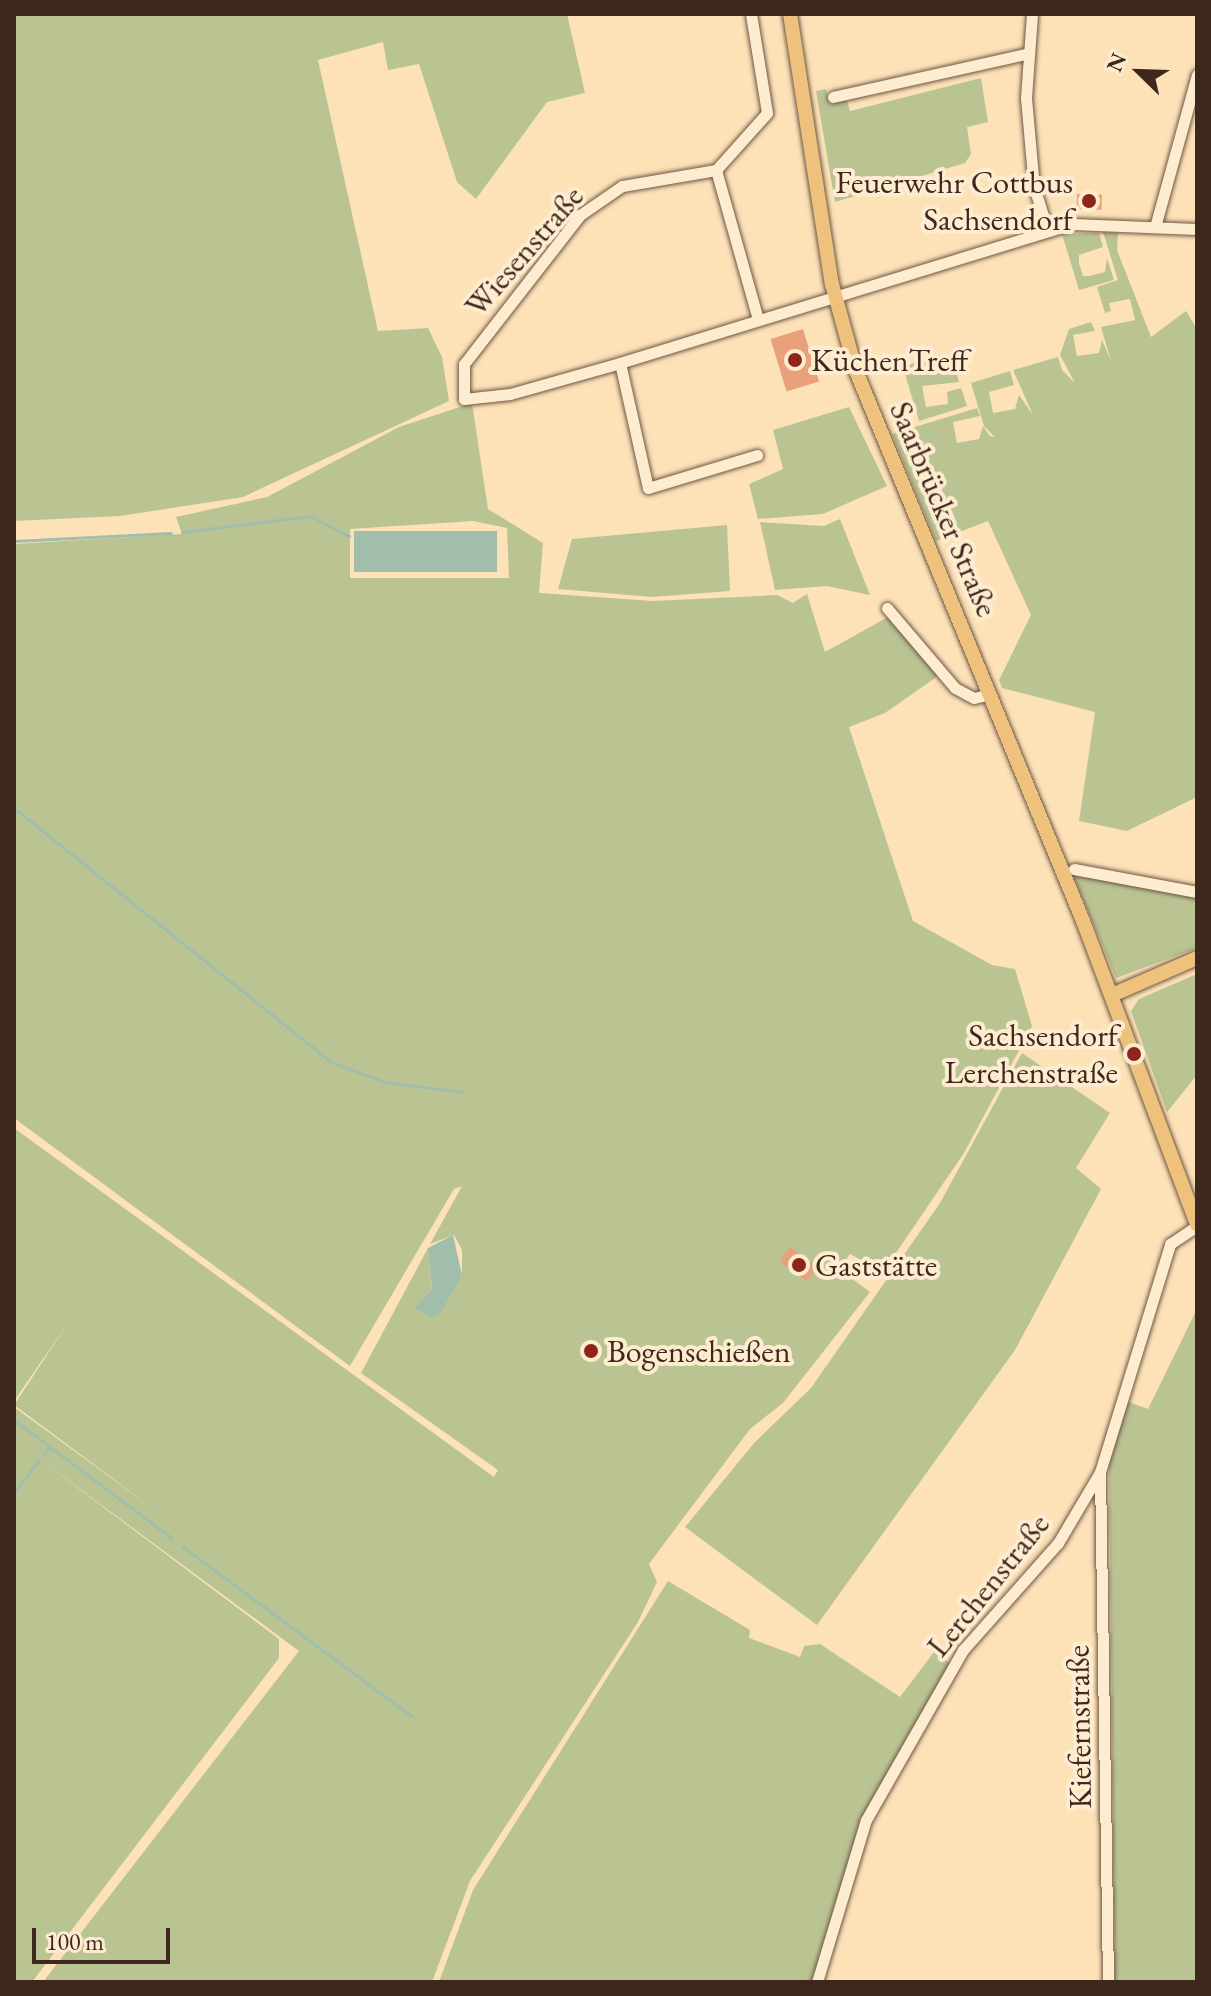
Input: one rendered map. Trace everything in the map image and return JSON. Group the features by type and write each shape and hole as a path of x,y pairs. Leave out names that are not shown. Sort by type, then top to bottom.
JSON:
{"main road":[{"name":"Saarbrücker Straße","path":"790,14 834,296 856,371 1112,995 1197,1225"},
{"path":"1112,995 1197,958"},
{"name":"Saarbrücker Straße","path":"1177,1168 1197,1198"}],"street":[{"path":"751,14 767,113 716,170 758,319"},
{"path":"1032,14 1026,54 1032,168 1048,231"},
{"path":"833,97 1026,54"},
{"path":"1155,227 1197,75"},
{"name":"Wiesenstraße","path":"620,363 510,394 464,399 464,364 580,215 633,182 716,170"},
{"path":"757,455 648,488 620,363 1072,224 1197,229"},
{"path":"887,608 955,688 974,698 990,694"},
{"path":"1074,869 1197,892"},
{"name":"Lerchenstraße","path":"817,1982 852,1852 882,1789 963,1650 1058,1543 1100,1472 1170,1244 1197,1225"},
{"name":"Kiefernstraße","path":"1100,1472 1108,1982"}],"green space":[{"path":"14,14 567,14 585,93 547,102 476,199 457,182 419,64 388,70 383,42 318,60 378,331 428,328 442,357 449,401 243,497 120,516 14,521"},
{"path":"981,78 988,122 967,127 971,154 965,163 835,202 816,91 826,89 830,103 847,100 850,111"},
{"path":"1103,232 1118,233 1117,250 1151,337 1186,311 1197,329 1197,797 1127,831 1079,821 1095,712 1002,688 999,680 1031,615 988,521 936,541 892,434 977,408 980,416 953,422 957,443 979,439 983,426 990,436 995,437 984,426 971,383 1010,371 1014,385 989,392 993,413 1015,409 1019,395 1033,415 1013,370 1058,357 1062,370 1075,383 1060,355 1069,329 1091,322 1095,331 1073,335 1077,356 1099,353 1102,340 1111,361 1101,327 1135,320 1130,299 1109,303 1111,311 1105,313 1097,287 1118,280"},
{"path":"1099,233 1103,247 1079,255 1083,276 1105,272 1107,258 1114,280 1079,290 1062,234"},
{"path":"938,354 952,360 948,365 954,364 959,382 922,386 926,407 948,404 947,392 961,388 967,406 919,421 903,367"},
{"path":"472,403 488,509 543,543 539,593 653,601 777,595 793,603 807,594 825,652 890,616 938,676 885,713 849,727 913,921 992,965 1015,969 1032,1026 964,1153 883,1272 850,1254 839,1269 870,1292 783,1403 750,1429 649,1564 657,1582 638,1622 470,1881 432,1982 43,1982 299,1651 38,1458 279,1639 279,1658 32,1982 14,1982 14,1407 155,1510 14,1405 68,1323 14,1401 14,1128 494,1477 498,1470 361,1373 428,1248 432,1289 416,1308 462,1275 462,1250 454,1235 430,1244 462,1186 454,1189 350,1366 14,1118 14,544 182,534 176,517 267,497 399,427","holes":["473,521 507,528 509,578 350,578 350,529"]},
{"path":"849,407 887,486 823,514 758,519 749,484 783,469 773,430"},
{"path":"840,519 870,595 827,586 775,590 760,522 824,526"},
{"path":"727,525 730,591 652,597 558,589 572,539"},
{"path":"1072,872 1197,895 1197,948 1116,978"},
{"path":"1197,974 1197,1075 1167,1112 1131,1011 1139,999"},
{"path":"1022,1053 1110,1113 1076,1168 1101,1189 1015,1350 817,1625 685,1527 755,1442 811,1388 940,1203"},
{"path":"1197,1309 1197,1982 1115,1982 1109,1466 1126,1401 1148,1409"},
{"path":"668,1581 750,1630 749,1638 800,1657 804,1646 820,1644 900,1697 934,1652 950,1663 867,1808 813,1982 439,1982 473,1890"}],"shaded area":[{"path":"354,531 497,531 497,572 354,572"},
{"path":"453,1235 462,1275 440,1314 431,1317 415,1308 432,1289 428,1248"}],"building":[{"name":"Feuerwehr Cottbus Sachsendorf","path":"1077,194 1102,195 1101,210 1076,209"},
{"name":"KüchenTreff","path":"803,329 819,382 787,392 770,339"},
{"name":"Gaststätte","path":"790,1247 818,1267 807,1282 779,1262"}],"waterway":[{"path":"182,532 310,516 349,536"},
{"path":"14,541 171,533"},
{"path":"14,808 331,1062 385,1082 462,1092"},
{"path":"14,1420 172,1538"},
{"path":"44,1454 49,1447"},
{"path":"14,1492 39,1460"},
{"path":"183,1547 411,1716"}],"place":[{"name":"Feuerwehr Cottbus Sachsendorf","path":"1089,201"},
{"name":"KüchenTreff","path":"795,360"},
{"name":"Sachsendorf Lerchenstraße","path":"1134,1054"},
{"name":"Gaststätte","path":"799,1265"},
{"name":"Bogenschießen","path":"591,1351"}]}
